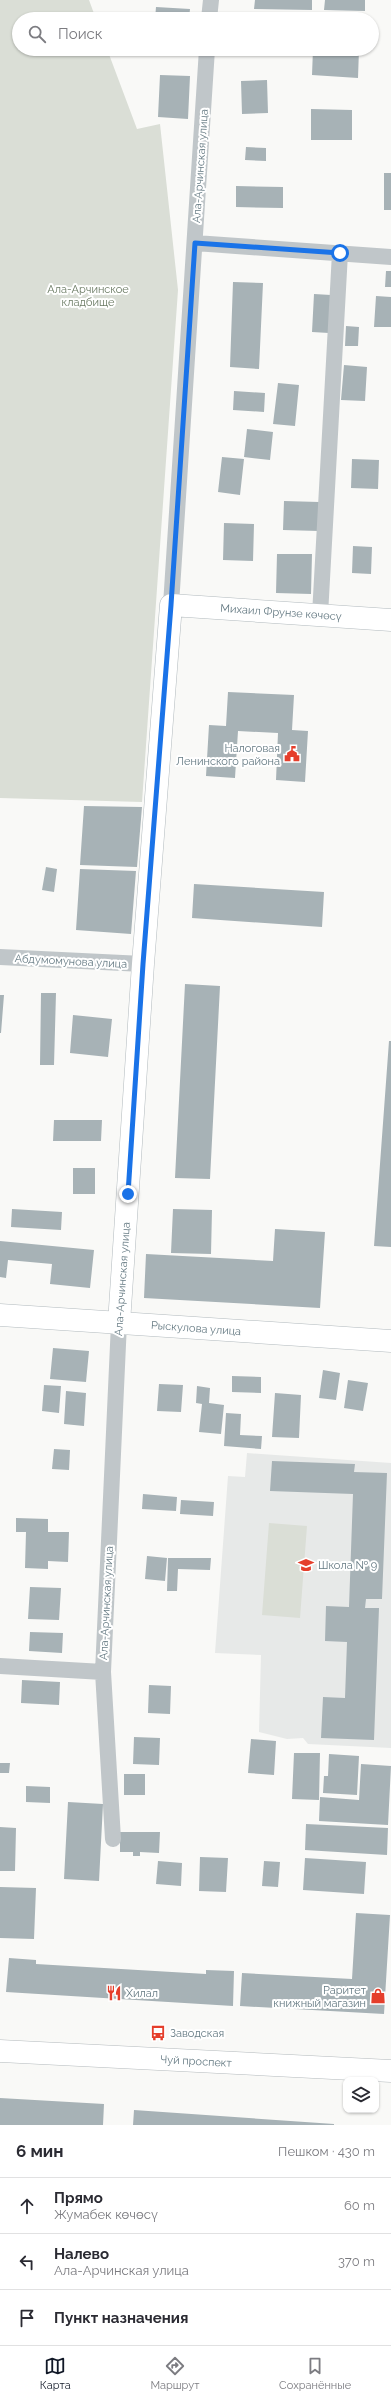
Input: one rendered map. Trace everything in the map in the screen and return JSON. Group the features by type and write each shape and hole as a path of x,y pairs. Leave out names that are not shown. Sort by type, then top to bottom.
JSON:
{"street":[{"path":"210,12 211,0"},
{"name":"Ала-Арчинская улица","path":"113,1839 103,1672 119,1323 143,964 171,605 207,56"},
{"path":"195,243 391,257"},
{"path":"320,615 340,253"},
{"name":"Михаил Фрунзе көчөсү","path":"171,605 391,620"},
{"name":"Абдумомунова улица","path":"0,957 143,964"},
{"name":"Рыскулова улица","path":"0,1315 391,1342"},
{"path":"0,1666 103,1672"},
{"name":"Чуй проспект","path":"0,2051 391,2071"}],"shaded area":[{"name":"Школа № 9","path":"247,1453 391,1463 391,1748 308,1744 303,1738 287,1739 259,1732 261,1655 215,1653 228,1476 245,1477"}],"green space":[{"name":"Ала-Арчинское кладбище","path":"0,0 89,0 93,12 12,12 12,56 110,56 137,129 160,124 178,290 142,802 0,798"},
{"path":"269,1523 307,1526 300,1618 262,1615"}],"building":[{"path":"255,0 312,0 312,10 254,9"},
{"path":"325,0 365,0 365,11 324,10"},
{"path":"156,7 190,9 190,12 156,12"},
{"path":"313,56 359,56 358,78 312,75"},
{"path":"160,75 190,76 188,119 158,117"},
{"path":"267,80 268,113 242,114 241,81"},
{"path":"311,109 352,110 352,140 311,140"},
{"path":"246,147 266,148 266,161 245,160"},
{"path":"384,173 391,173 391,210 384,210"},
{"path":"236,186 283,187 283,208 236,207"},
{"path":"386,271 391,271 391,287 385,287"},
{"path":"233,282 263,283 259,369 230,367"},
{"path":"314,294 331,295 329,333 312,332"},
{"path":"376,296 391,297 391,327 374,327"},
{"path":"346,326 359,327 358,346 345,346"},
{"path":"344,365 367,367 365,401 341,400"},
{"path":"278,383 299,385 295,426 273,424"},
{"path":"234,391 265,393 264,412 233,410"},
{"path":"247,429 273,432 270,460 244,457"},
{"path":"222,457 244,459 240,495 218,492"},
{"path":"352,459 379,460 378,489 351,488"},
{"path":"284,501 319,502 319,531 283,530"},
{"path":"224,523 254,524 253,561 223,560"},
{"path":"353,546 372,547 371,574 352,573"},
{"path":"277,554 312,554 311,594 276,593"},
{"name":"Налоговая Ленинского района","path":"228,692 294,695 292,730 308,731 305,782 276,780 278,733 238,731 235,778 206,776 209,725 226,726"},
{"path":"84,806 142,807 137,867 80,865"},
{"path":"46,867 57,869 54,892 42,890"},
{"path":"80,869 136,871 131,934 76,930"},
{"path":"194,884 324,892 322,927 192,918"},
{"path":"185,984 220,986 210,1179 175,1178"},
{"path":"41,993 56,993 54,1065 40,1065"},
{"path":"0,995 4,995 1,1033 0,1033"},
{"path":"73,1015 112,1019 108,1057 70,1053"},
{"path":"389,1041 391,1041 391,1247 374,1246"},
{"path":"54,1120 102,1120 101,1141 53,1141"},
{"path":"73,1168 95,1168 95,1194 73,1194"},
{"path":"12,1209 62,1212 61,1230 11,1227"},
{"path":"173,1209 212,1210 211,1254 171,1253"},
{"path":"275,1229 325,1232 320,1308 144,1298 146,1254 273,1261"},
{"path":"0,1241 94,1250 90,1288 50,1284 52,1264 8,1260 6,1278 0,1277"},
{"path":"53,1348 89,1351 86,1382 50,1379"},
{"path":"323,1370 340,1373 336,1400 319,1398"},
{"path":"232,1376 261,1377 261,1393 232,1392"},
{"path":"348,1380 368,1383 363,1411 344,1408"},
{"path":"159,1384 183,1385 181,1412 157,1411"},
{"path":"44,1385 61,1386 59,1413 42,1411"},
{"path":"197,1386 210,1388 209,1403 224,1405 221,1434 199,1432 202,1404 196,1403"},
{"path":"66,1391 86,1393 84,1426 64,1424"},
{"path":"275,1393 301,1395 299,1438 272,1437"},
{"path":"226,1413 241,1414 240,1435 262,1436 261,1449 224,1446"},
{"path":"54,1449 70,1450 69,1470 52,1469"},
{"path":"272,1461 355,1464 354,1472 387,1473 382,1599 366,1599 365,1608 379,1608 374,1740 321,1738 323,1697 345,1698 347,1642 325,1641 326,1606 349,1607 353,1494 270,1491"},
{"path":"143,1494 177,1497 176,1511 142,1509"},
{"path":"181,1500 214,1502 213,1516 180,1514"},
{"path":"16,1518 48,1519 48,1532 69,1532 68,1562 48,1561 48,1569 25,1568 26,1532 16,1532"},
{"path":"147,1556 167,1558 165,1581 145,1579"},
{"path":"168,1558 211,1558 210,1570 178,1569 177,1591 167,1591"},
{"path":"30,1587 61,1588 59,1620 28,1619"},
{"path":"30,1632 63,1633 62,1653 29,1651"},
{"path":"22,1680 60,1682 59,1705 21,1703"},
{"path":"149,1685 171,1686 170,1714 148,1713"},
{"path":"134,1737 160,1738 159,1765 133,1764"},
{"path":"251,1739 276,1741 274,1775 248,1773"},
{"path":"294,1753 320,1753 319,1800 292,1799"},
{"path":"329,1754 359,1756 357,1795 323,1793 324,1776 328,1776"},
{"path":"0,1763 10,1763 9,1773 0,1773"},
{"path":"361,1764 391,1766 388,1825 319,1821 320,1797 359,1800"},
{"path":"124,1774 145,1774 145,1795 124,1795"},
{"path":"26,1786 50,1787 50,1803 26,1802"},
{"path":"68,1802 103,1804 99,1881 64,1879"},
{"path":"306,1824 388,1828 387,1855 305,1850"},
{"path":"0,1827 16,1828 15,1871 0,1871"},
{"path":"120,1832 160,1832 159,1853 140,1852 140,1856 133,1856 133,1852 120,1852"},
{"path":"200,1857 228,1858 226,1892 199,1891"},
{"path":"305,1858 366,1862 364,1894 303,1890"},
{"path":"158,1861 182,1863 181,1886 156,1884"},
{"path":"264,1861 280,1862 278,1887 262,1886"},
{"path":"0,1887 36,1888 34,1939 0,1938"},
{"path":"356,1913 390,1915 384,2014 240,2006 242,1973 352,1979"},
{"path":"9,1958 36,1960 36,1964 206,1974 206,1970 234,1971 233,2006 6,1992"},
{"path":"0,2098 104,2104 103,2125 0,2125"},
{"path":"134,2110 334,2124 334,2125 133,2125"}],"place":[{"name":"Налоговая Ленинского района","path":"292,754"},
{"name":"Школа № 9","path":"306,1565"},
{"name":"Хилал","path":"114,1993"},
{"name":"Раритет книжный магазин","path":"378,1996"},
{"name":"Заводская","path":"158,2033"}],"route":[{"path":"128,1194 143,964 171,605 195,243 340,253"}]}
